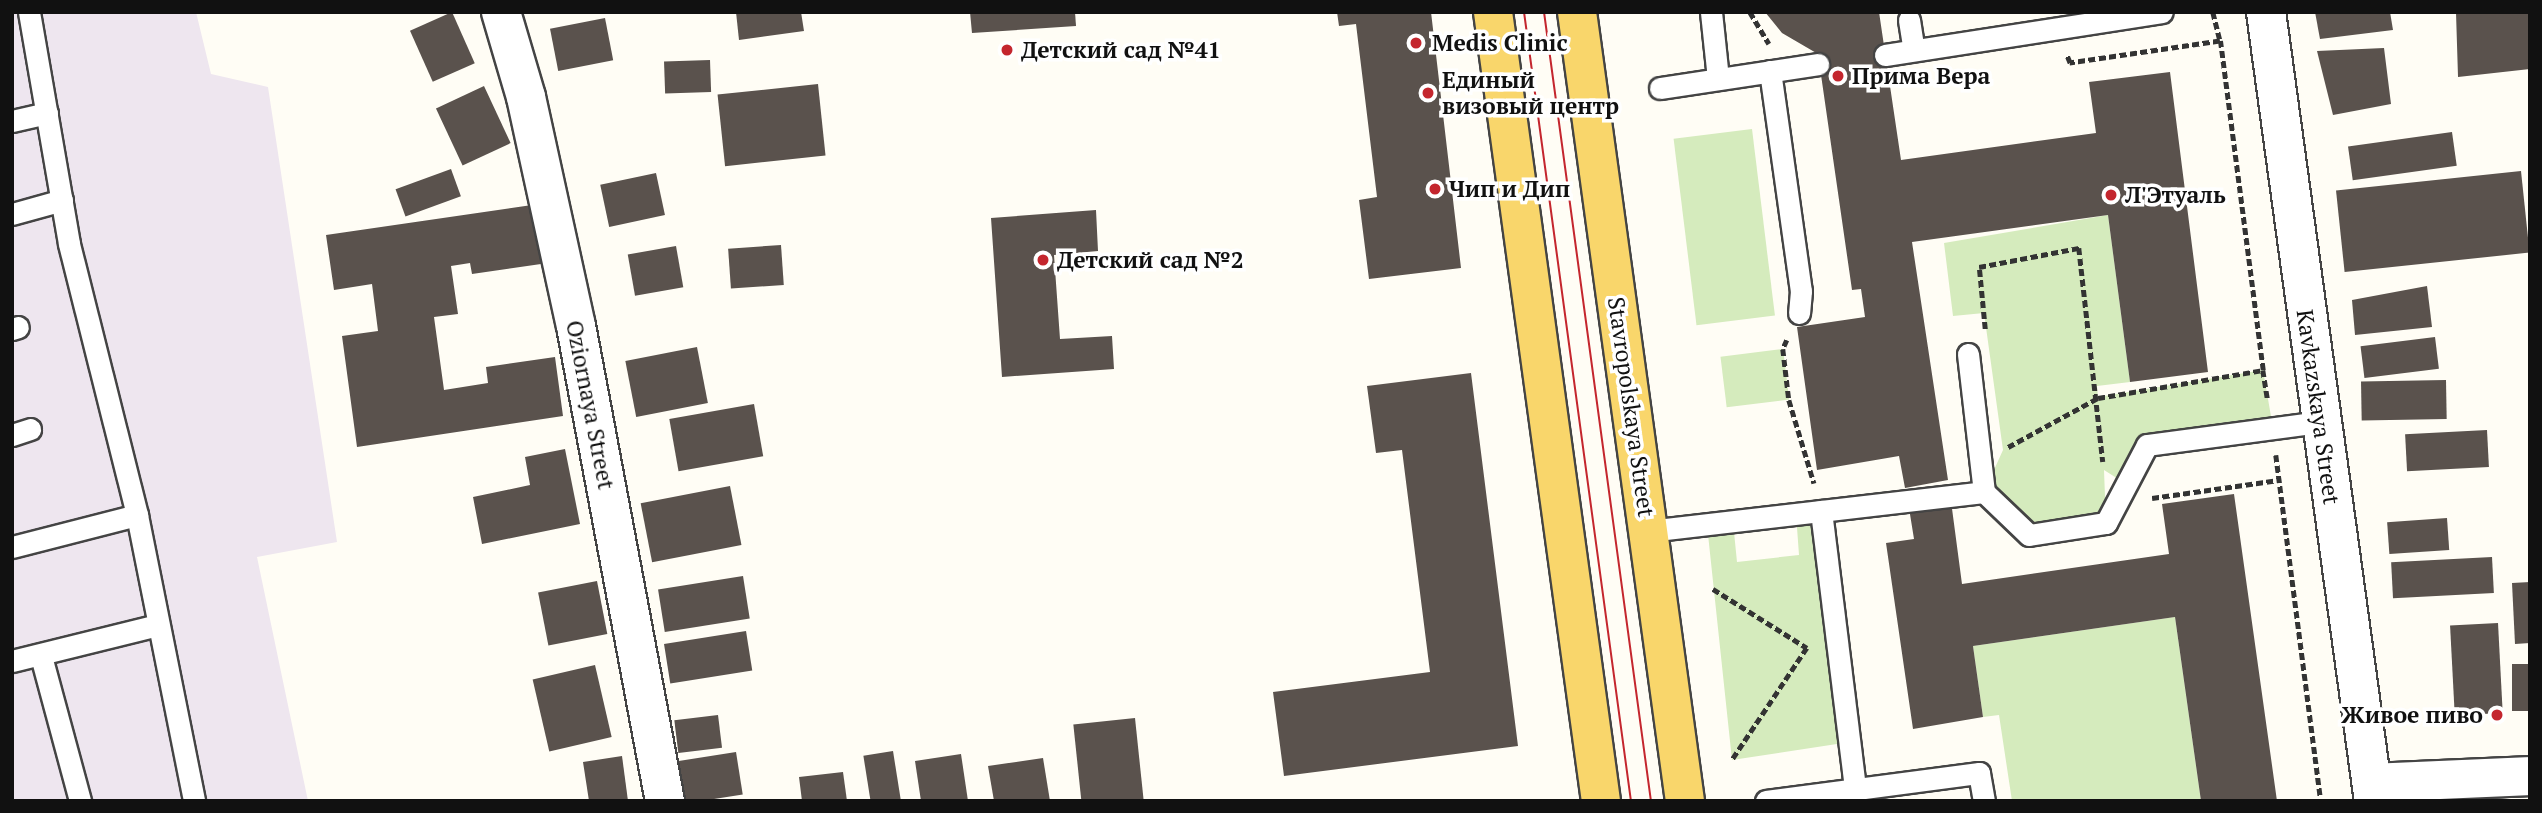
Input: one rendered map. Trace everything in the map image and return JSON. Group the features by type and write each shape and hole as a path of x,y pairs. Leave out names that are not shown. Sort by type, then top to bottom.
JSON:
{"main road":[{"path":"1493,12 1601,801"},
{"name":"Stavropolskaya Street","path":"1577,12 1685,801"}],"street":[{"name":"Oziornaya Street","path":"501,12 526,97 576,326 665,801"},
{"name":"Kavkazskaya Street","path":"2266,12 2319,422 2373,792"},
{"path":"2373,792 2530,776"}],"lane":[{"path":"29,12 62,200 137,515 194,801"},
{"path":"1711,12 1718,79"},
{"path":"1885,55 2162,12"},
{"path":"1909,20 1913,50"},
{"path":"1660,88 1818,64"},
{"path":"1769,71 1801,291 1799,313"},
{"path":"12,121 47,113"},
{"path":"12,214 62,200"},
{"path":"1968,354 1984,492 2029,534 2106,523 2147,445 2319,422"},
{"path":"1648,531 1984,492"},
{"path":"1825,511 1855,789"},
{"path":"12,547 137,515"},
{"path":"12,661 41,656 157,625"},
{"path":"41,656 80,801"},
{"path":"1766,801 1979,773 1984,801"}],"path":[{"path":"1984,492 2003,450 2098,398 2263,370 2220,41 2213,12"},
{"path":"2052,29 2070,63 2220,41"},
{"path":"1985,340 1979,267 2080,248 2104,469 2147,499 2279,480 2321,801"},
{"path":"1783,349 1789,400 1809,474 1825,511"},
{"path":"1713,589 1807,648 1732,760"}],"shaded area":[{"path":"12,12 196,12 211,74 268,87 337,542 257,557 308,801 12,801"}],"green space":[{"path":"1752,129 1775,316 1697,325 1674,139"},
{"path":"2108,215 2130,382 2097,386 2098,397 2263,370 2273,428 2147,445 2126,484 2104,470 2106,523 2029,535 1984,492 2003,450 1984,313 1953,316 1944,243"},
{"path":"1783,349 1789,400 1727,407 1720,357"},
{"path":"1821,511 1850,742 1732,760 1707,525 1733,522 1737,562 1799,555 1796,514"},
{"path":"2175,617 2201,801 2012,801 1999,715 1983,717 1973,646"}],"building":[{"path":"452,12 475,63 433,82 410,31"},
{"path":"736,12 801,12 804,31 739,40"},
{"path":"970,12 1075,12 1076,26 972,33"},
{"path":"1337,12 1431,12 1461,268 1369,279 1359,200 1377,197 1356,24 1339,26"},
{"path":"1765,12 1879,12 1901,160 2096,133 2089,82 2170,72 2208,372 2130,382 2108,215 1912,242 1948,480 1905,488 1899,456 1817,470 1797,327 1865,317 1861,289 1852,290 1818,54 1782,33"},
{"path":"2315,12 2390,12 2393,30 2320,39"},
{"path":"2456,12 2530,12 2530,69 2458,77"},
{"path":"605,18 613,60 558,71 550,29"},
{"path":"2384,48 2391,104 2333,115 2317,51"},
{"path":"710,60 711,92 665,94 664,62"},
{"path":"818,84 826,156 725,166 718,95"},
{"path":"484,86 511,143 463,165 436,108"},
{"path":"2452,132 2457,166 2353,180 2348,147"},
{"path":"451,169 461,196 405,216 396,189"},
{"path":"2521,171 2530,253 2345,272 2336,190"},
{"path":"656,173 665,215 609,227 600,185"},
{"path":"532,205 541,264 472,274 470,263 451,266 458,314 434,317 444,390 488,383 486,367 555,357 563,416 357,447 342,336 378,331 372,284 334,290 326,235"},
{"path":"1096,210 1098,251 1054,255 1060,339 1112,336 1114,369 1002,377 991,218"},
{"path":"781,245 784,285 731,289 728,249"},
{"path":"676,246 683,287 635,296 628,255"},
{"path":"2427,286 2432,327 2355,335 2352,300"},
{"path":"2435,337 2439,369 2364,378 2361,346"},
{"path":"697,347 708,403 636,417 625,361"},
{"path":"1471,373 1518,746 1284,776 1273,692 1430,672 1402,450 1376,453 1367,386"},
{"path":"2446,380 2447,419 2362,420 2361,381"},
{"path":"754,404 763,456 679,471 669,419"},
{"path":"2487,430 2489,467 2407,471 2405,434"},
{"path":"565,449 580,524 482,544 473,497 530,485 525,457"},
{"path":"730,486 741,545 652,562 641,503"},
{"path":"2234,494 2277,801 2201,801 2175,617 1973,646 1983,717 1913,729 1886,543 1914,539 1909,508 1951,501 1962,584 2169,554 2162,504"},
{"path":"2447,518 2449,550 2389,554 2387,522"},
{"path":"2492,557 2494,593 2393,598 2391,562"},
{"path":"743,576 750,618 665,632 658,589"},
{"path":"597,581 607,634 548,645 538,592"},
{"path":"2530,582 2530,643 2515,644 2512,583"},
{"path":"2498,623 2503,713 2455,715 2450,626"},
{"path":"746,631 752,671 670,683 664,644"},
{"path":"2512,664 2530,664 2530,711 2512,711"},
{"path":"595,665 612,737 549,752 533,679"},
{"path":"718,715 722,748 678,753 674,720"},
{"path":"1135,718 1144,801 1081,801 1073,724"},
{"path":"893,751 901,801 871,801 863,756"},
{"path":"736,752 743,794 685,801 679,761"},
{"path":"961,754 968,801 921,801 915,761"},
{"path":"622,756 628,801 589,801 583,762"},
{"path":"1043,758 1050,801 994,801 988,766"},
{"path":"843,772 847,801 802,801 799,777"}],"tram line":[{"path":"1524,12 1631,801"},
{"path":"1544,12 1651,801"}],"place":[{"name":"Medis Clinic","path":"1416,43"},
{"name":"Детский сад №41","path":"1007,50"},
{"name":"Прима Вера","path":"1838,76"},
{"name":"Единый визовый центр","path":"1428,93"},
{"name":"Чип и Дип","path":"1435,189"},
{"name":"Л'Этуаль","path":"2111,195"},
{"name":"Детский сад №2","path":"1043,260"},
{"name":"Живое пиво","path":"2497,715"}]}
